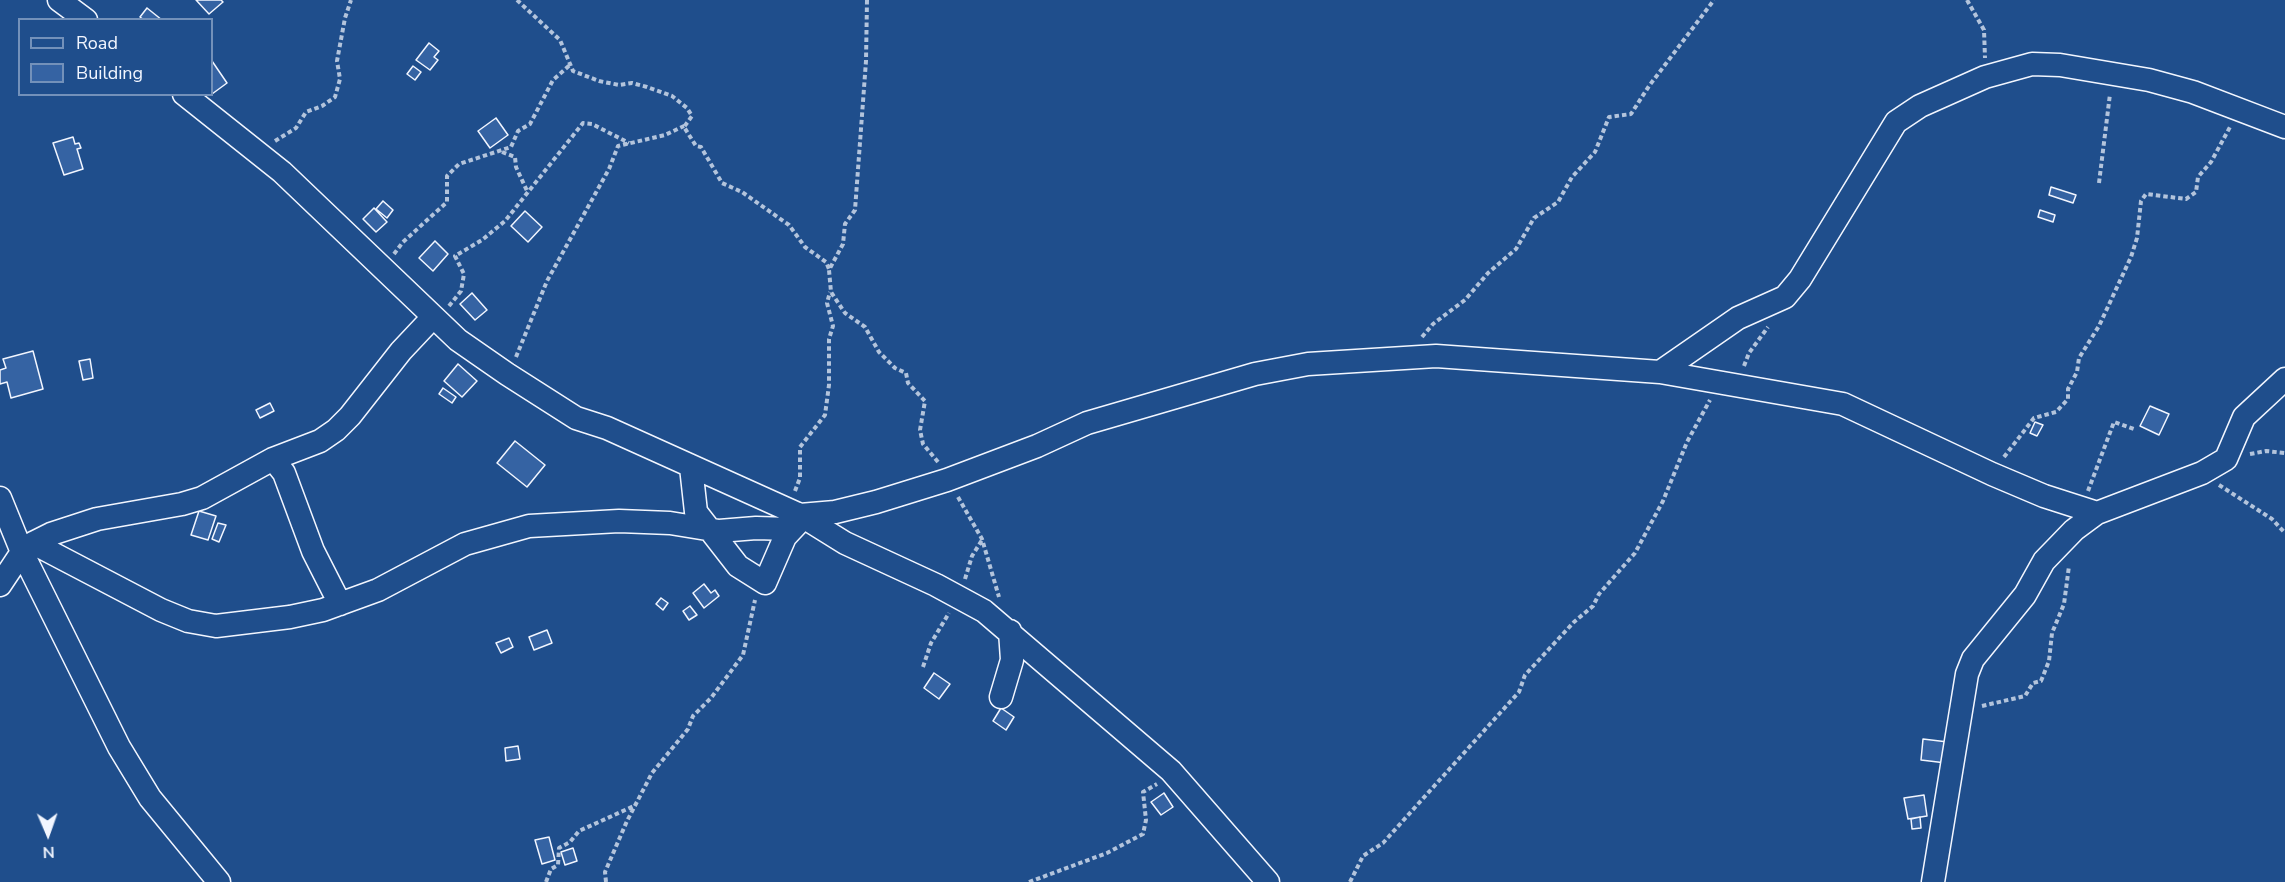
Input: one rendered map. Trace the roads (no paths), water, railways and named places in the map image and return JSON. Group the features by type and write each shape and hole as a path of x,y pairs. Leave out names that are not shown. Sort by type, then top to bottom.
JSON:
{"street":[{"path":"59,0 83,18"},
{"path":"1660,372 1738,318 1785,297 1800,279 1896,122 1920,106 1985,77 2032,64 2060,65 2149,80 2193,92 2242,113 2285,127"},
{"path":"186,96 265,158 458,340 507,374 576,418 607,428 691,467 958,596 984,611 1171,771 1268,882"},
{"path":"0,585 27,547 51,534 97,519 182,504 202,498 273,459 320,441 336,430 400,351 437,320"},
{"path":"27,547 188,621 216,626 262,621 340,604 403,578 465,544 518,528 619,521 670,523 709,530 835,512 947,480 1037,446 1087,423 1255,374 1308,363 1436,356 1660,372 1843,404 1992,474 2089,511"},
{"path":"1933,882 1967,674 1974,659 2025,595 2044,561 2089,511 2202,473 2226,459 2244,417 2285,379"},
{"path":"273,459 284,473 313,550 340,604"},
{"path":"691,467 694,505 709,530 738,566 765,583 796,518"},
{"path":"0,498 27,547 119,747 150,798 219,882"},
{"path":"1001,697 1011,660 1010,631"}]}
